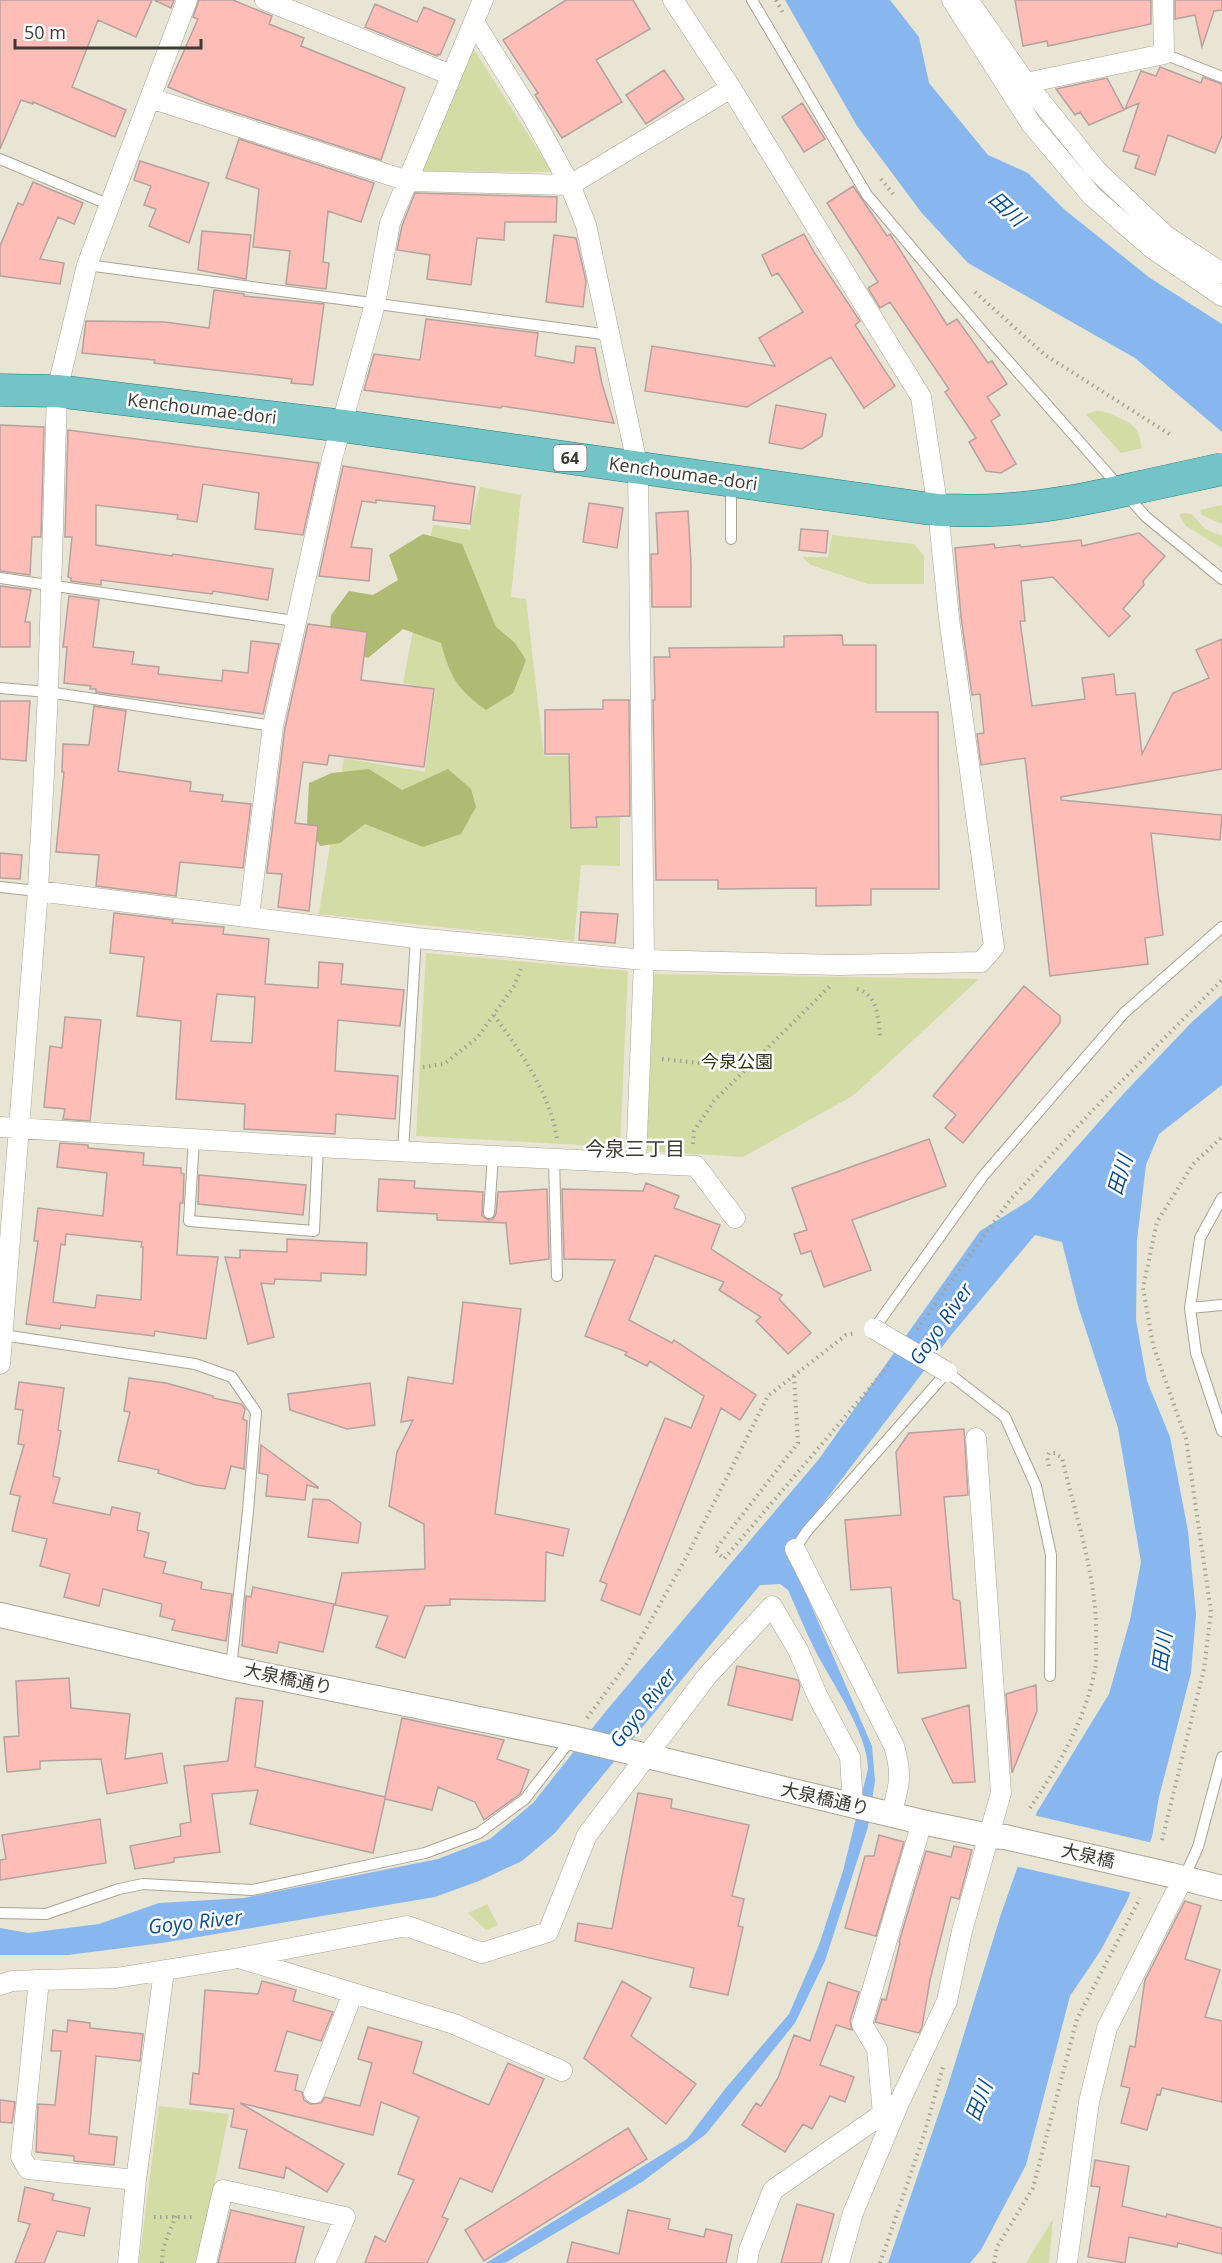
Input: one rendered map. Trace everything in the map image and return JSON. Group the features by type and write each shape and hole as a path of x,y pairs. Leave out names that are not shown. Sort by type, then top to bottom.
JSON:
{"main road":[{"name":"Kenchoumae-dori","path":"0,390 57,391 342,426 938,510 993,511 1078,501 1222,469"}],"street":[{"path":"0,1364 39,891 48,692 57,391 87,265 187,0"},
{"path":"265,0 451,75"},
{"path":"249,916 273,726 332,459 375,304 390,223 483,0"},
{"path":"39,891 416,938 644,960 838,971 981,962 994,947 949,618 938,510 921,397 731,88 673,0"},
{"path":"952,0 1032,125 1092,196 1153,249 1222,296"},
{"path":"968,0 1026,83 1097,171 1165,235 1222,273"},
{"path":"1026,83 1164,54 1163,0"},
{"path":"474,22 570,185 586,225 638,468 644,960 636,1164"},
{"path":"150,98 408,180 570,185 731,88"},
{"path":"0,1127 318,1147 692,1166 696,1167 735,1218"},
{"path":"874,1329 947,1372"},
{"path":"839,2263 853,2213 891,2108 947,2001 962,1931 997,1836 1001,1793 976,1438"},
{"path":"795,1549 894,1746 900,1767 900,1784 891,1815"},
{"path":"0,1985 12,1981 116,1978 239,1958 407,1926 482,1953 548,1932 587,1835 707,1676 772,1606 798,1650 817,1695 850,1757 853,1805"},
{"name":"大泉橋通り","path":"0,1615 231,1668 575,1739 891,1815 997,1836"},
{"path":"891,2108 877,2049 862,2024 922,1822"},
{"name":"大泉橋","path":"997,1836 1222,1888"},
{"path":"1067,2263 1089,2102 1107,2028 1177,1877"},
{"path":"239,1958 454,2024 562,2071"},
{"path":"128,2263 135,2180 164,1971"},
{"path":"39,1980 21,2157 28,2169 135,2180"},
{"path":"314,2093 353,1993"},
{"path":"747,2263 749,2250 773,2190 891,2108"},
{"path":"206,2263 223,2190 345,2217 325,2263"}],"lane":[{"path":"752,0 867,195 994,345 1132,489 1146,517 1222,579"},
{"path":"1164,54 1222,77"},
{"path":"0,159 110,205"},
{"path":"87,265 609,335"},
{"path":"731,481 731,539"},
{"path":"0,578 295,621"},
{"path":"0,688 48,692 273,726"},
{"path":"0,887 39,891"},
{"path":"874,1329 982,1176 1124,1013 1222,927"},
{"path":"403,1151 416,938"},
{"path":"194,1139 189,1221 314,1231 318,1147"},
{"path":"489,1213 493,1156"},
{"path":"554,1160 557,1276"},
{"path":"1222,1198 1200,1238 1190,1308 1196,1353 1222,1431"},
{"path":"1190,1308 1222,1305"},
{"path":"3,1335 195,1364 232,1377 256,1412 231,1668"},
{"path":"795,1549 807,1531 947,1372 1005,1417 1036,1486 1051,1555 1050,1676"},
{"path":"0,1913 46,1914 119,1889 143,1884 252,1890 425,1853 479,1833 525,1799 575,1739"},
{"path":"1177,1877 1198,1847 1222,1757"}],"path":[{"path":"776,0 787,20"},
{"path":"876,173 897,201"},
{"path":"972,289 1046,355 1171,435"},
{"path":"408,1070 444,1064 478,1037 514,986 529,949"},
{"path":"692,1166 694,1131 714,1101 838,971 849,987 865,991 877,1007 880,1036"},
{"path":"914,1333 1010,1200 1092,1111 1222,980"},
{"path":"494,1015 528,1061 553,1117 557,1144 554,1160"},
{"path":"640,1059 651,1058 747,1068"},
{"path":"1162,1840 1204,1669 1211,1612 1186,1439 1154,1345 1143,1288 1158,1222 1193,1164 1222,1137"},
{"path":"575,1739 626,1665 688,1554 768,1396 846,1335 874,1329"},
{"path":"794,1376 798,1443 716,1550 724,1559 891,1363"},
{"path":"1030,1808 1058,1766 1082,1717 1096,1667 1096,1625 1082,1532 1062,1458 1055,1453 1049,1453 1047,1457 1051,1474"},
{"path":"994,2263 997,2247 1033,2188 1077,2019 1140,1898"},
{"path":"132,2219 160,2216 216,2220"},
{"path":"162,2263 163,2248 176,2217"}],"green space":[{"path":"470,43 552,172 418,171"},
{"path":"1096,411 1108,413 1131,424 1137,431 1142,448 1121,453 1086,414"},
{"path":"480,487 521,495 511,597 526,599 544,756 620,756 620,866 581,865 574,941 319,914 344,758 425,772 435,690 403,683 433,525 471,530 470,524"},
{"path":"1222,505 1222,524 1202,515 1200,510"},
{"path":"1192,514 1205,529 1222,536 1222,548 1186,526 1179,515"},
{"path":"423,534 462,544 496,627 515,643 526,660 513,693 486,710 461,689 448,665 441,643 403,629 368,658 329,643 331,615 349,591 373,595 398,580 389,555"},
{"path":"832,535 914,544 924,556 924,584 868,584 811,565 802,557 828,557"},
{"path":"369,769 402,790 448,769 471,789 476,807 461,834 423,847 365,824 340,843 320,846 307,824 309,783 332,773"},
{"path":"426,953 628,971 620,1147 416,1136"},
{"name":"今泉公園","path":"654,974 979,979 854,1095 743,1157 647,1151"},
{"path":"487,1904 498,1925 486,1930 468,1913"},
{"path":"159,2106 229,2114 198,2263 139,2263"},
{"path":"1053,2219 1049,2263 1026,2263"}],"water":[{"name":"田川","path":"785,0 890,0 919,37 929,83 988,155 1028,173 1065,210 1150,278 1222,324 1222,432 1135,358 968,263 921,212 857,126"},
{"path":"1222,995 1222,1085 1159,1134 1146,1165 1137,1240 1136,1320 1147,1381 1170,1437 1188,1531 1196,1614 1191,1673 1159,1797 1152,1837 1127,1901 1101,1950 1070,1996 1026,2165 981,2250 970,2263 888,2263 947,2089 1001,1914 1037,1812 1109,1694 1130,1620 1141,1562 1118,1428 1078,1306 1062,1242 1035,1235 952,1334 793,1543 795,1568 872,1746 875,1781 868,1827 825,1961 795,2023 706,2134 642,2182 505,2263 486,2263 687,2139 725,2089 789,2014 819,1945 843,1871 868,1769 862,1740 848,1708 815,1650 788,1590 780,1584 760,1585 555,1833 522,1861 479,1881 435,1897 162,1943 68,1955 0,1955 0,1928 28,1933 99,1924 159,1903 244,1898 438,1859 490,1839 533,1803 606,1711 819,1459 980,1231 1030,1200 1127,1090 1192,1022"}],"pier":[{"path":"1033,1815 1153,1843 1133,1893 1015,1866"}],"building":[{"path":"0,0 152,0 136,37 98,20 72,87 126,110 115,137 33,102 33,104 21,100 0,149"},
{"path":"154,0 174,0 171,8"},
{"path":"199,0 233,0 272,16 269,24 304,38 301,46 405,88 381,160 209,104 168,87 198,19 193,17"},
{"path":"566,0 633,0 650,29 596,60 622,102 562,138 535,95 538,93 503,40"},
{"path":"1015,0 1151,0 1151,24 1048,46 1047,41 1023,46"},
{"path":"1175,0 1222,0 1222,10 1214,11 1202,47 1195,15 1175,19"},
{"path":"375,4 417,22 424,7 455,20 440,55 437,56 365,27"},
{"path":"1160,67 1201,83 1203,77 1222,84 1222,136 1215,153 1168,135 1155,175 1135,168 1139,156 1123,151 1139,103 1125,109 1141,71 1156,76"},
{"path":"664,70 684,99 646,124 626,95"},
{"path":"1107,78 1124,110 1089,125 1080,112 1075,115 1056,89"},
{"path":"802,103 825,139 804,152 782,117"},
{"path":"239,139 374,183 361,222 328,211 323,262 329,263 326,289 286,284 290,251 253,247 259,189 226,178"},
{"path":"140,161 209,183 189,243 149,226 156,209 144,205 151,186 134,180"},
{"path":"33,182 83,203 74,224 58,217 40,259 64,263 60,284 0,276 0,246 18,203 23,205"},
{"path":"853,186 887,236 890,234 947,325 957,319 988,363 992,361 1007,384 987,397 1000,415 991,421 1016,464 1001,473 986,471 969,442 976,438 945,392 949,389 890,302 880,308 868,288 878,282 827,203"},
{"path":"415,193 557,197 556,222 505,222 504,240 477,238 471,285 427,279 430,255 397,250 402,226"},
{"path":"202,231 251,235 246,279 198,270"},
{"path":"804,234 860,321 855,325 895,386 864,408 831,357 747,407 645,391 652,346 775,366 759,338 803,312 778,273 772,276 762,255"},
{"path":"554,235 576,238 586,281 583,307 546,302"},
{"path":"214,290 244,294 244,296 324,304 313,385 291,383 292,379 154,363 155,360 82,353 86,321 165,322 209,328"},
{"path":"426,319 538,333 535,356 574,363 576,346 595,348 602,384 614,423 502,406 501,408 364,390 374,354 420,360"},
{"path":"776,405 826,414 822,436 802,449 769,443"},
{"path":"0,425 44,427 41,537 32,537 30,575 0,571"},
{"path":"68,430 319,463 303,535 255,529 259,493 203,484 197,522 177,519 178,515 96,505 96,545 273,569 268,600 213,591 212,594 101,580 101,585 71,581 68,577 72,537 65,537"},
{"path":"343,466 475,487 470,524 433,520 435,506 376,500 376,503 362,501 351,547 372,549 369,581 319,576"},
{"path":"589,503 623,508 617,548 583,542"},
{"path":"688,511 691,607 652,607 651,554 658,554 656,513"},
{"path":"801,529 828,531 826,553 799,550"},
{"path":"1139,533 1165,556 1123,609 1130,616 1109,637 1053,577 1021,581 1025,621 1020,621 1032,706 1085,699 1082,678 1114,674 1116,695 1135,693 1142,754 1173,693 1209,678 1196,650 1222,639 1222,769 1061,797 1061,800 1222,815 1220,840 1151,833 1163,935 1145,938 1148,964 1050,976 1025,758 981,765 977,734 984,733 980,694 972,695 961,617 955,548 994,544 995,548 1020,545 1021,547 1081,540 1082,546"},
{"path":"0,586 31,590 25,622 30,622 30,647 0,647"},
{"path":"69,596 99,600 93,647 134,652 132,664 159,667 158,674 222,681 223,670 248,673 251,641 279,644 263,714 96,692 96,689 90,689 91,686 64,683 67,647 63,647"},
{"path":"308,624 367,632 361,680 434,689 424,767 329,755 327,765 303,762 295,823 318,826 309,911 278,907 282,874 267,873 285,728"},
{"path":"842,635 843,645 876,645 876,712 938,712 939,889 871,889 871,905 816,906 816,888 718,889 718,880 656,880 654,657 670,657 669,648 784,647 784,636"},
{"path":"603,700 629,700 630,816 596,817 597,827 571,828 569,754 545,754 545,710 603,709"},
{"path":"0,701 30,701 26,761 0,759"},
{"path":"94,706 126,711 118,771 191,782 190,791 223,795 222,801 251,804 243,868 180,862 176,896 96,886 99,855 56,852 64,772 62,772 63,744 89,745"},
{"path":"0,853 22,855 20,879 0,878"},
{"path":"581,912 618,914 615,943 579,940"},
{"path":"114,913 173,920 172,923 224,927 223,934 269,939 265,984 318,988 319,962 343,964 341,984 404,990 400,1026 338,1020 335,1071 398,1076 395,1119 336,1114 335,1134 244,1129 245,1104 176,1099 181,1021 137,1016 144,957 110,953","holes":["217,994 255,997 252,1043 211,1041"]},
{"path":"1024,986 1060,1016 1060,1023 963,1143 945,1128 956,1115 933,1096"},
{"path":"65,1017 101,1020 90,1121 63,1119 65,1109 44,1107 50,1046 62,1048"},
{"path":"929,1139 946,1186 852,1220 871,1270 824,1287 811,1251 801,1254 794,1234 807,1230 792,1188"},
{"path":"60,1143 144,1153 143,1165 181,1168 181,1173 184,1174 183,1203 180,1203 177,1255 218,1257 206,1339 155,1331 154,1336 61,1325 60,1329 26,1324 38,1241 34,1241 38,1208 103,1216 107,1173 57,1167","holes":["66,1234 142,1242 141,1300 97,1295 95,1308 53,1302 61,1244 65,1245"]},
{"path":"199,1175 306,1185 303,1215 198,1204"},
{"path":"379,1179 415,1181 414,1188 483,1192 482,1216 489,1220 493,1219 496,1214 498,1192 547,1189 549,1259 510,1264 506,1223 437,1220 437,1214 377,1211"},
{"path":"646,1183 679,1196 674,1208 720,1225 711,1249 782,1295 779,1299 811,1333 788,1354 756,1321 761,1317 719,1290 724,1282 655,1255 629,1320 672,1343 674,1340 756,1395 740,1420 721,1408 640,1615 601,1600 607,1584 600,1581 665,1418 691,1428 704,1396 650,1361 647,1366 625,1355 627,1352 585,1336 615,1260 564,1259 562,1189 643,1191"},
{"path":"287,1239 367,1243 366,1275 321,1273 321,1281 275,1279 274,1284 261,1283 274,1337 248,1344 225,1257 240,1258 240,1250 287,1252"},
{"path":"463,1302 521,1309 495,1514 569,1529 563,1556 546,1552 545,1601 450,1599 450,1605 425,1606 405,1658 376,1647 388,1616 335,1605 342,1573 425,1569 424,1524 389,1506 397,1452 413,1420 401,1422 408,1377 453,1384"},
{"path":"129,1378 166,1383 241,1404 245,1409 243,1419 247,1421 244,1469 231,1466 225,1489 196,1485 158,1473 159,1470 118,1461 130,1412 124,1411"},
{"path":"19,1382 64,1388 58,1430 61,1431 53,1476 60,1478 53,1503 110,1515 112,1507 140,1513 137,1530 149,1533 144,1557 166,1562 163,1573 202,1582 201,1589 232,1594 226,1641 172,1630 175,1620 160,1616 162,1604 103,1589 99,1606 64,1597 70,1574 40,1566 47,1539 12,1531 20,1496 10,1494 24,1445 18,1444 23,1410 15,1409"},
{"path":"370,1383 375,1425 347,1429 290,1410 288,1394"},
{"path":"964,1429 968,1495 944,1497 953,1599 960,1601 966,1668 898,1673 891,1587 851,1590 845,1520 901,1515 896,1452 909,1433"},
{"path":"261,1445 318,1488 307,1485 305,1500 266,1496 268,1475 259,1473"},
{"path":"313,1499 329,1500 361,1523 358,1543 308,1537"},
{"path":"253,1587 334,1604 323,1652 279,1642 277,1653 242,1646 246,1596 251,1597"},
{"path":"737,1666 798,1680 800,1686 792,1720 728,1705"},
{"path":"69,1678 71,1708 130,1714 125,1759 162,1753 167,1783 107,1794 101,1759 40,1761 40,1769 7,1772 4,1737 19,1736 16,1681"},
{"path":"1036,1685 1037,1711 1012,1773 1006,1694"},
{"path":"236,1698 263,1701 255,1767 385,1797 402,1718 504,1740 497,1759 529,1770 520,1794 484,1820 475,1802 438,1787 432,1810 385,1799 373,1853 250,1824 258,1790 212,1794 220,1852 174,1858 174,1862 135,1869 130,1846 181,1836 180,1824 191,1822 184,1766 228,1761"},
{"path":"969,1705 975,1782 953,1783 922,1719"},
{"path":"638,1793 672,1799 671,1808 749,1825 732,1896 744,1899 738,1926 743,1927 728,1995 690,1987 694,1968 575,1941 578,1923 612,1929"},
{"path":"100,1819 106,1863 0,1880 0,1860 6,1859 2,1835"},
{"path":"879,1835 904,1842 876,1936 845,1928 865,1856 874,1856"},
{"path":"954,1846 972,1850 959,1899 951,1897 930,1980 922,2027 919,2033 875,2022 882,1999 886,2000 899,1942 926,1851 951,1857"},
{"path":"1185,1901 1201,1906 1185,1959 1220,1970 1205,2017 1222,2021 1222,2102 1162,2088 1160,2095 1157,2094 1147,2130 1121,2123 1130,2088 1121,2086 1130,2046 1135,2047 1145,1980"},
{"path":"262,1981 296,1990 293,2001 333,2012 321,2041 287,2031 275,2071 298,2075 295,2090 302,2092 304,2100 310,2104 321,2103 325,2097 360,2106 372,2063 358,2059 368,2027 422,2042 413,2073 489,2105 508,2063 544,2079 492,2192 460,2178 442,2217 448,2219 427,2263 365,2263 375,2236 385,2242 414,2180 398,2174 419,2117 381,2102 373,2135 240,2103 344,2164 327,2192 286,2167 284,2178 239,2168 247,2130 231,2127 234,2109 190,2104 193,2073 199,2074 205,1990 258,1994"},
{"path":"622,1981 651,1998 631,2036 696,2084 666,2124 584,2058"},
{"path":"828,1982 859,1992 850,2021 852,2030 836,2025 820,2065 854,2077 845,2102 830,2096 812,2129 803,2124 785,2152 742,2125 756,2103 761,2106 778,2078 794,2035 810,2041"},
{"path":"68,2020 90,2023 90,2028 143,2034 140,2061 96,2056 89,2134 117,2137 114,2165 74,2161 74,2156 36,2152 38,2104 55,2105 61,2051 51,2051 53,2030 67,2032"},
{"path":"0,2100 15,2102 12,2123 0,2122"},
{"path":"628,2128 647,2159 484,2261 465,2230"},
{"path":"1095,2160 1129,2166 1122,2206 1166,2217 1167,2214 1222,2228 1222,2254 1178,2243 1177,2247 1129,2237 1125,2263 1088,2257 1100,2187 1091,2186"},
{"path":"25,2187 54,2194 52,2200 90,2208 84,2236 57,2231 44,2263 15,2263 30,2224 18,2221"},
{"path":"797,2204 834,2214 821,2263 781,2263"},
{"path":"231,2210 304,2227 295,2263 218,2263"},
{"path":"628,2210 670,2219 668,2229 704,2237 706,2229 732,2235 726,2263 567,2263 572,2242 619,2254"}],"district":[{"name":"今泉三丁目","path":"635,1149"}],"water label":[{"name":"Goyo River","path":"941,1324"},
{"name":"Goyo River","path":"643,1708"},
{"name":"Goyo River","path":"195,1922"}]}
